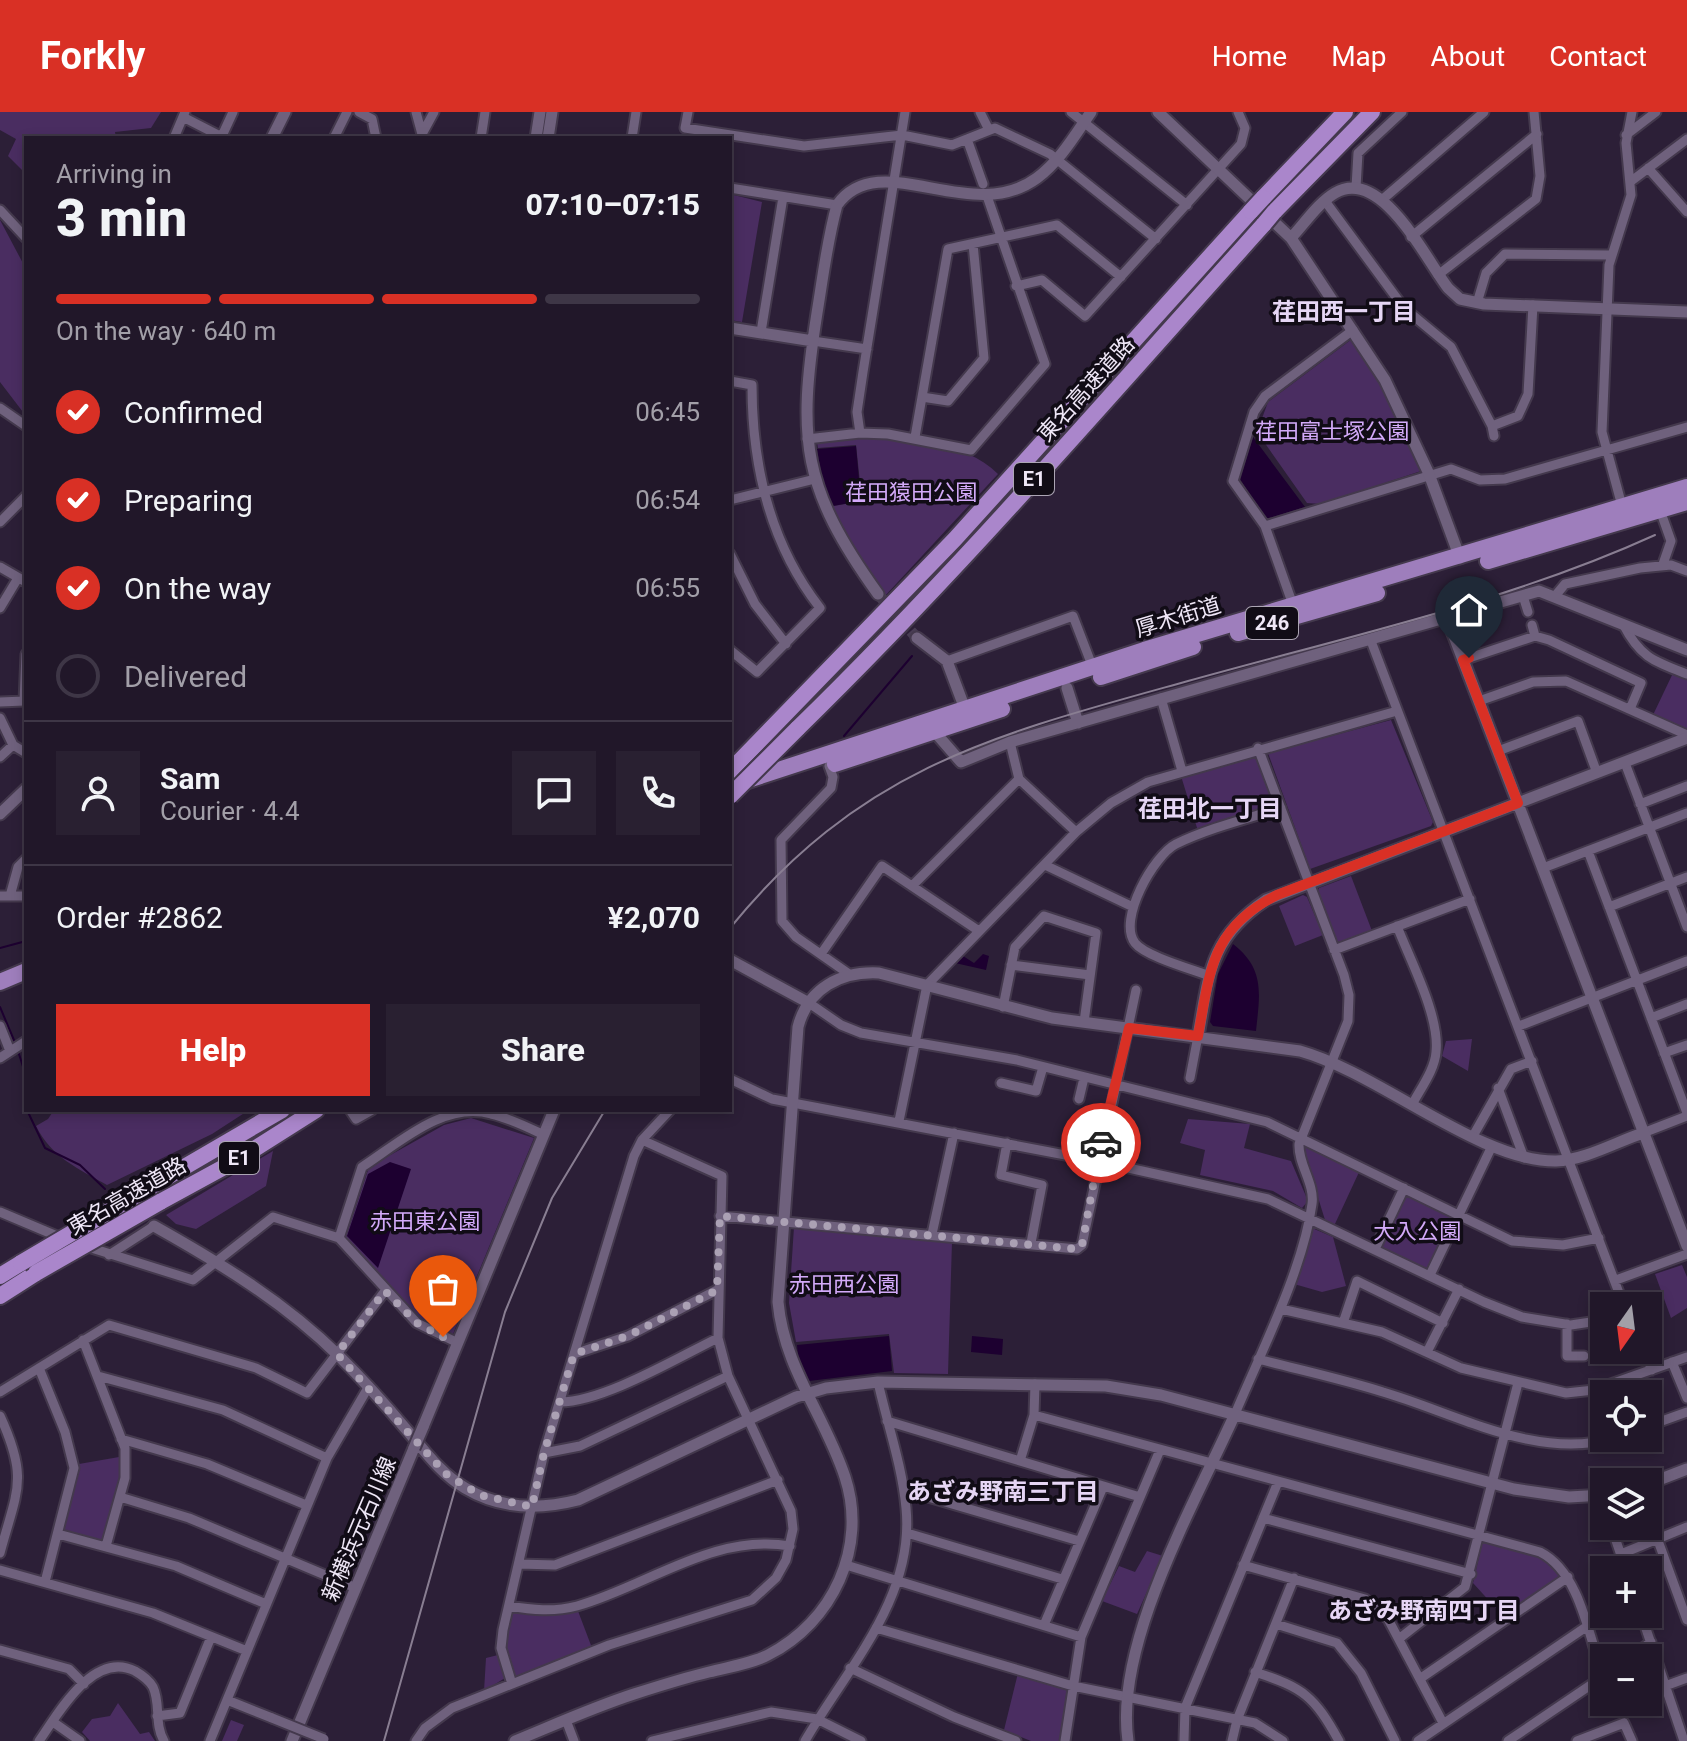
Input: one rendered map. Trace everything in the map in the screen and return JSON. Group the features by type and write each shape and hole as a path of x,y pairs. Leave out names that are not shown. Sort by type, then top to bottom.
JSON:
{"highway":[{"name":"東名高速道路","path":"732,769 955,539 1251,211 1345,112"},
{"name":"東名高速道路","path":"732,794 958,563 1269,218 1372,112"},
{"name":"厚木街道","path":"732,784 1293,605 1460,558 1687,487"},
{"name":"厚木街道","path":"732,795 1247,630 1687,502"},
{"path":"0,982 24,972"},
{"path":"0,992 24,982"},
{"name":"東名高速道路","path":"0,1276 279,1112"},
{"name":"東名高速道路","path":"0,1296 237,1160 313,1112"}],"street":[{"path":"223,136 233,112"},
{"path":"273,136 285,112"},
{"path":"335,136 347,112"},
{"path":"359,112 372,119 376,136"},
{"path":"416,112 423,136"},
{"path":"423,136 434,112"},
{"path":"481,136 485,112"},
{"path":"536,136 540,112"},
{"path":"548,136 552,112"},
{"path":"632,136 636,112"},
{"path":"688,112 685,128 804,146 902,135 952,145 988,128 995,128 1058,160 1156,239"},
{"path":"860,433 857,412 905,112"},
{"path":"980,112 988,128"},
{"path":"1071,112 1088,116 1187,205"},
{"path":"1158,112 1221,168 1291,238 1385,380 1429,474 1460,558"},
{"path":"1016,286 1042,280 1085,316 1241,144 1245,128 1238,112"},
{"path":"1356,187 1358,153 1402,112"},
{"path":"1383,199 1484,112"},
{"path":"1438,275 1536,199 1540,176 1534,112"},
{"path":"1622,506 1602,432 1610,255 1624,223 1630,182 1626,135 1632,112"},
{"path":"1626,135 1656,112"},
{"path":"175,136 184,114 219,136"},
{"path":"878,594 834,529 815,479 807,439 806,392 837,205 855,187 872,181 987,196 1021,188 1058,160 1088,116"},
{"path":"1411,237 1537,134"},
{"path":"967,139 983,184"},
{"path":"1630,182 1687,140"},
{"path":"1648,168 1687,212"},
{"path":"1291,238 1325,201 1340,190 1356,187 1383,199 1438,275 1460,299 1477,303 1687,312"},
{"path":"732,188 837,205"},
{"path":"807,439 860,433 915,437 971,450 1045,364 987,196"},
{"path":"761,332 783,197"},
{"path":"1325,201 1404,308 1451,347 1493,431 1518,416 1528,394 1533,305"},
{"path":"0,210 24,236"},
{"path":"915,437 948,249 1057,225 1121,277"},
{"path":"922,397 948,401 984,358 973,244"},
{"path":"1477,303 1486,273 1505,254 1610,255"},
{"path":"732,328 867,349"},
{"path":"1293,605 1265,526 1233,481 1254,412 1265,396 1353,330"},
{"path":"732,381 752,385 752,426 764,491 790,563 820,608 757,672 732,652"},
{"path":"0,408 24,425"},
{"path":"1265,526 1429,474 1451,469 1480,480 1505,479 1687,427"},
{"path":"732,499 815,479"},
{"path":"0,522 24,498"},
{"path":"1660,510 1671,541 1663,564"},
{"path":"732,558 755,604 786,644"},
{"path":"1555,596 1565,584 1663,564 1687,571"},
{"path":"0,567 22,580 0,608"},
{"path":"934,731 961,762 1010,742 1539,591 1687,650"},
{"path":"1523,596 1528,612"},
{"path":"947,661 1073,616 1093,668"},
{"path":"1447,618 1687,1246"},
{"path":"1623,624 1635,648 1653,661 1687,674"},
{"path":"1532,625 1535,636"},
{"path":"1463,660 1535,636 1641,683 1630,709"},
{"path":"917,638 947,661 965,709"},
{"path":"1371,641 1620,1292"},
{"path":"1479,701 1533,682 1578,685 1687,737"},
{"path":"1067,688 1078,723"},
{"path":"1161,698 1182,771"},
{"path":"0,702 24,701"},
{"path":"899,1121 927,985 1047,866 1076,832 1111,803 1148,782 1182,771 1397,711"},
{"path":"0,718 13,745 24,752"},
{"path":"1498,751 1578,721 1597,773"},
{"path":"1190,1078 1207,975 1222,942 1244,916 1266,900 1687,737"},
{"path":"1010,742 1019,779 1076,832"},
{"path":"0,757 13,745"},
{"path":"1128,1741 1130,1665 1143,1622 1281,1309 1309,1218 1313,1200 1299,1153 1301,1137 1349,1014 1349,995 1334,950 1258,748"},
{"path":"1625,763 1686,921"},
{"path":"829,766 833,777 831,788 781,840 782,921 796,937 849,974"},
{"path":"913,885 1019,779"},
{"path":"1640,804 1687,786"},
{"path":"0,814 24,791"},
{"path":"1207,975 1143,950 1133,942 1129,924 1133,907 1158,859 1175,844 1281,808"},
{"path":"1543,868 1687,813"},
{"path":"515,1741 633,1694 768,1655 794,1640 819,1615 846,1565 852,1533 845,1477 781,1332 778,1302 798,1027 809,1003 822,988 849,974 879,973 1003,1007 1084,1022 1285,1046 1333,1060 1492,1146 1524,1158 1570,1160 1687,1114 1588,851"},
{"path":"5,896 18,867 24,861"},
{"path":"821,954 882,866 979,931"},
{"path":"1047,866 1133,907"},
{"path":"1609,907 1687,877"},
{"path":"1334,950 1470,899"},
{"path":"1003,1007 1015,947 1044,916 1096,933 1084,1022"},
{"path":"1397,926 1430,1014 1437,1042 1434,1062 1413,1103"},
{"path":"732,961 809,1003 841,1025 861,1033 1043,1067 1243,1114 1301,1137 1512,1241 1563,1245 1599,1238"},
{"path":"1519,1026 1687,961"},
{"path":"1011,965 1090,975"},
{"path":"720,1216 1077,1249 1082,1245 1097,1161 1136,990"},
{"path":"1651,1018 1687,1004"},
{"path":"0,1026 17,1047 0,1058"},
{"path":"1664,1053 1687,1045"},
{"path":"1473,1136 1511,1069 1532,1061"},
{"path":"1001,1083 1036,1091 1043,1067"},
{"path":"1079,1099 1084,1078"},
{"path":"732,1080 761,1096 1097,1161 1268,1199 1522,1317 1567,1324 1590,1322"},
{"path":"1498,1088 1524,1158"},
{"path":"352,1112 356,1119 368,1112"},
{"path":"339,1238 362,1167 445,1115 476,1112"},
{"path":"488,1112 544,1135"},
{"name":"新横浜元石川線","path":"292,1741 553,1112"},
{"path":"512,1684 501,1648 544,1453 642,1140 668,1112"},
{"path":"932,1234 954,1133"},
{"path":"416,1741 441,1715 512,1684 623,1640 742,1606 776,1578 790,1546 793,1529 791,1511 728,1376 718,1338 722,1176 642,1140"},
{"path":"1007,1143 1001,1175 1042,1185 1031,1243"},
{"path":"1430,1275 1492,1146"},
{"path":"1375,1249 1404,1188"},
{"path":"0,1212 109,1255 193,1280 273,1217 339,1238 417,1323 458,1343"},
{"path":"109,1255 154,1226 217,1262 266,1295 337,1354 456,1482 493,1500 532,1507 578,1500 749,1418 807,1394 878,1382 1133,1389 1491,1483 1543,1495 1590,1495"},
{"path":"1616,1280 1687,1254"},
{"path":"1343,1323 1357,1281 1443,1323"},
{"path":"1427,1352 1459,1289"},
{"path":"574,1354 628,1336 717,1290"},
{"path":"0,1392 109,1325 256,1368 303,1394 385,1291"},
{"path":"1281,1309 1382,1332 1461,1368 1566,1393 1594,1390 1687,1357"},
{"path":"1567,1324 1563,1356 1584,1356"},
{"path":"560,1402 577,1402 601,1393 718,1338"},
{"path":"83,1340 121,1439 126,1463 106,1546"},
{"path":"1258,1359 1386,1393 1436,1412 1505,1432 1563,1444 1590,1444"},
{"path":"1672,1362 1687,1398"},
{"path":"1649,1364 1652,1370"},
{"path":"39,1368 73,1460 45,1582"},
{"path":"98,1376 223,1410 327,1458"},
{"path":"544,1453 580,1446 728,1376"},
{"path":"805,1741 876,1628 898,1582 907,1533 904,1490 878,1382"},
{"path":"1400,1638 1462,1593 1471,1574 1518,1383"},
{"path":"1020,1461 1034,1415 1035,1384"},
{"path":"210,1741 327,1458 369,1386"},
{"path":"1662,1421 1687,1412"},
{"path":"1034,1415 1540,1552 1555,1561 1568,1577 1592,1644"},
{"path":"0,1416 18,1459 20,1477 0,1553"},
{"path":"887,1421 1140,1497"},
{"path":"121,1439 207,1464 306,1505"},
{"path":"1065,1741 1081,1637 1160,1450"},
{"path":"1662,1479 1687,1469"},
{"path":"519,1564 555,1565 778,1480"},
{"path":"1184,1741 1185,1708 1278,1482"},
{"path":"1044,1625 1103,1487"},
{"path":"904,1490 1079,1541"},
{"path":"120,1497 189,1518 356,1588"},
{"path":"1263,1518 1471,1574"},
{"path":"1662,1536 1687,1527"},
{"path":"907,1533 1062,1579"},
{"path":"58,1534 176,1566 266,1604"},
{"path":"1616,1540 1621,1554 1652,1540"},
{"path":"1658,1540 1687,1620"},
{"path":"509,1606 543,1611 576,1606 740,1544 790,1546"},
{"path":"846,1565 1081,1637"},
{"path":"1243,1565 1365,1599 1388,1619 1400,1638 1443,1723"},
{"path":"0,1570 153,1613 247,1651"},
{"path":"1421,1678 1568,1577"},
{"path":"1232,1741 1255,1672 1294,1578"},
{"path":"1276,1624 1337,1643 1361,1673 1395,1741"},
{"path":"1418,1741 1586,1627"},
{"path":"876,1628 1073,1686 1237,1720 1269,1729 1283,1741"},
{"path":"1646,1628 1684,1741"},
{"path":"157,1716 180,1713 211,1637"},
{"path":"0,1650 69,1669 84,1684"},
{"path":"39,1741 84,1684 109,1668 130,1669 153,1688 158,1730 164,1741"},
{"path":"850,1668 954,1717 1016,1741"},
{"path":"1255,1672 1303,1690 1313,1698 1339,1741"},
{"path":"1665,1686 1687,1678"},
{"path":"1508,1741 1590,1685"},
{"path":"227,1700 326,1740"},
{"path":"652,1741 771,1712 817,1719 861,1741"},
{"path":"1676,1717 1687,1713"},
{"path":"566,1720 574,1741"},
{"path":"53,1722 80,1741"},
{"path":"1577,1741 1624,1723 1632,1741"}],"green space":[{"path":"0,112 161,112 151,128 115,132 116,136 24,136 24,172 8,156 16,139 0,130"},
{"path":"732,194 762,202 742,322 732,320"},
{"path":"0,220 24,265 24,413 0,382"},
{"name":"荏田富士塚公園","path":"1352,339 1381,380 1421,471 1321,504 1307,503 1257,432 1268,402"},
{"name":"荏田猿田公園","path":"856,438 931,443 968,454 998,474 884,597 828,507 862,501 856,445 818,448 817,442"},
{"path":"1673,673 1687,678 1687,731 1653,715"},
{"path":"1391,720 1433,822 1431,826 1310,869 1268,753"},
{"path":"1252,756 1257,758 1274,801 1271,807 1198,831 1181,776"},
{"path":"1351,876 1372,931 1342,943 1336,941 1318,891"},
{"path":"1303,895 1307,897 1323,935 1295,946 1279,906"},
{"path":"1472,1039 1468,1071 1442,1056 1446,1041"},
{"path":"53,1112 246,1112 212,1134 107,1185 67,1161 49,1146 36,1126"},
{"name":"赤田東公園","path":"471,1118 534,1138 453,1334 420,1320 345,1240 369,1167 444,1125"},
{"path":"1188,1119 1250,1124 1244,1148 1291,1161 1308,1201 1302,1208 1273,1191 1200,1175 1205,1150 1180,1143"},
{"path":"1310,1145 1360,1170 1334,1226 1325,1220 1303,1149"},
{"path":"273,1151 266,1186 196,1229 176,1224 166,1215"},
{"name":"大入公園","path":"1406,1192 1453,1216 1428,1270 1381,1249"},
{"name":"赤田西公園","path":"794,1227 952,1242 948,1374 894,1373 889,1334 796,1342 789,1303"},
{"path":"1312,1228 1333,1237 1346,1286 1322,1292 1294,1284"},
{"path":"1682,1265 1687,1277 1687,1308 1671,1318 1662,1292 1655,1274"},
{"path":"119,1457 122,1479 104,1541 64,1532 79,1464"},
{"path":"1483,1540 1543,1557 1564,1576 1503,1616 1473,1583"},
{"path":"1147,1551 1163,1556 1137,1614 1102,1601 1119,1566 1135,1572"},
{"path":"578,1611 592,1648 515,1678 505,1647 512,1613 541,1615"},
{"path":"498,1655 505,1678 484,1691 486,1658"},
{"path":"1018,1673 1067,1687 1061,1741 1031,1741 1004,1730"},
{"path":"118,1703 140,1734 149,1732 155,1741 90,1741 82,1732 92,1719 110,1716"},
{"path":"231,1720 244,1725 237,1741 222,1741"}],"shaded area":[{"path":"1253,437 1305,507 1266,519 1240,479"},
{"path":"856,446 861,501 827,507 817,449"},
{"path":"1233,944 1251,963 1258,983 1256,1031 1213,1026 1210,1022 1218,974"},
{"path":"983,954 989,956 986,970 955,963 963,956 974,963"},
{"path":"390,1162 411,1169 378,1268 347,1236 368,1174"},
{"path":"889,1336 892,1371 809,1381 798,1356 797,1345"},
{"path":"972,1336 1003,1339 1002,1355 971,1352"}],"waterway":[{"path":"844,736 912,656"},
{"path":"0,948 24,942"},
{"path":"0,1007 16,1045"},
{"path":"18,1051 24,1070"},
{"path":"28,1112 45,1148 80,1165 105,1189"}],"tunnel":[{"path":"878,594 917,638"}],"railway":[{"path":"732,926 780,873 830,829 883,793 937,764 1054,719 1484,599 1599,559 1655,535"},
{"path":"384,1741 505,1312 552,1198 604,1112"}],"way so far":[{"path":"443,1337 417,1323 385,1291 337,1354 446,1474 467,1489 493,1500 532,1507 544,1453 574,1354 603,1347 628,1336 717,1290 720,1216 1077,1249 1082,1245 1101,1143"}],"district":[{"name":"荏田西一丁目","path":"1344,312"},
{"name":"荏田北一丁目","path":"1210,809"},
{"name":"あざみ野南三丁目","path":"1003,1492"},
{"name":"あざみ野南四丁目","path":"1424,1611"}],"route":[{"path":"1101,1143 1129,1028 1198,1036 1210,965 1227,934 1250,911 1277,895 1518,803 1463,660 1469,658"}]}
